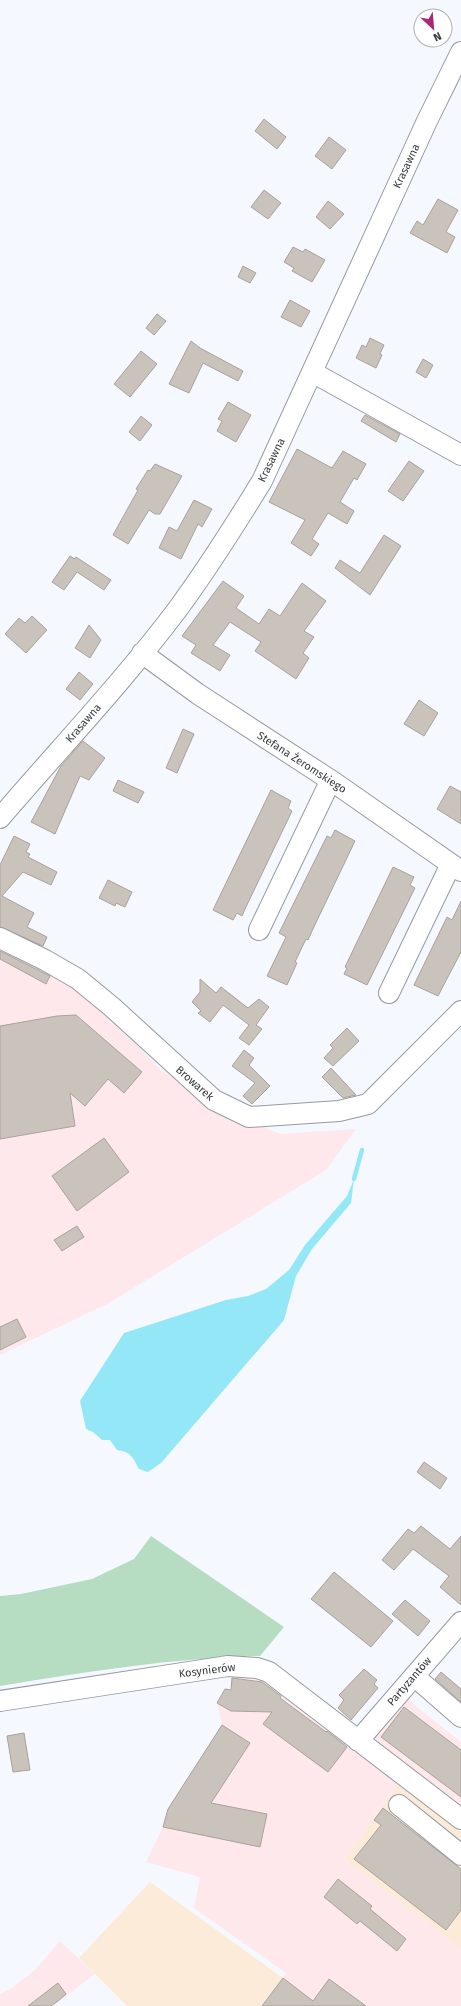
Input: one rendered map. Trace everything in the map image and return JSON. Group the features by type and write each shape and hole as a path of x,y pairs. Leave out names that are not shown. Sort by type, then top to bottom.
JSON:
{"street":[{"name":"Krasawna","path":"0,818 142,653 177,610 219,549 262,481 427,121 461,52"},
{"path":"312,372 461,455"},
{"name":"Stefana Żeromskiego","path":"142,653 198,694 332,782 456,867"},
{"path":"259,930 326,790 332,782"},
{"path":"389,994 456,867"},
{"name":"Browarek","path":"0,938 45,960 78,979 112,1007 214,1100 249,1117 339,1111 368,1104 461,1011"},
{"name":"Partyzantów","path":"358,1741 461,1622"},
{"name":"Kosynierów","path":"0,1700 228,1666 244,1665 257,1668 269,1672 461,1819"},
{"path":"414,1676 461,1717"},
{"path":"399,1805 461,1855"}],"shaded area":[{"path":"0,947 82,987 158,1067 216,1107 280,1134 356,1129 326,1170 109,1303 0,1355"},
{"path":"232,1676 260,1680 398,1784 344,1859 461,1949 461,2006 262,2006 286,1973 194,1908 200,1877 146,1862 163,1827 168,1809 222,1725 217,1703 225,1689 231,1690"},
{"path":"406,1698 461,1742 461,1805 373,1739"},
{"path":"398,1784 461,1832 461,1949 344,1859"},
{"path":"150,1882 283,1978 262,2006 127,2006 79,1958"},
{"path":"60,1941 95,1974 53,2006 0,2006 0,1994 12,1988 36,1969"}],"green space":[{"path":"151,1536 284,1627 260,1656 227,1657 162,1663 97,1671 0,1686 0,1596 21,1594 92,1579 134,1559"}],"water":[{"path":"354,1179 351,1203 312,1249 296,1276 284,1320 161,1463 148,1472 139,1469 133,1458 128,1453 117,1450 110,1440 102,1440 93,1432 86,1429 80,1401 124,1333 226,1300 248,1296 266,1289 289,1270 305,1245 347,1196"}],"building":[{"path":"264,119 286,137 277,149 255,131"},
{"path":"329,137 346,150 332,169 315,156"},
{"path":"264,190 281,203 268,219 251,207"},
{"path":"438,199 458,210 446,232 455,237 447,253 410,233 417,221 423,225"},
{"path":"328,201 344,214 330,229 316,217"},
{"path":"293,247 303,252 305,249 325,260 312,282 292,271 294,268 284,262"},
{"path":"243,266 256,273 250,283 238,277"},
{"path":"290,300 310,311 301,327 281,317"},
{"path":"157,314 166,321 154,335 146,328"},
{"path":"370,338 384,345 380,354 382,355 376,368 356,358 362,345 366,347"},
{"path":"191,341 200,348 243,371 238,381 203,363 189,393 169,384"},
{"path":"141,351 157,364 130,397 114,384"},
{"path":"423,359 433,365 426,378 416,372"},
{"path":"228,402 251,415 236,442 217,431 222,421 218,419"},
{"path":"365,415 400,434 396,442 361,421"},
{"path":"141,416 152,425 140,441 129,432"},
{"path":"297,449 332,468 343,451 366,464 357,480 354,478 340,502 354,511 347,524 328,513 312,539 319,544 311,556 291,543 305,520 269,502"},
{"path":"409,461 424,471 403,501 388,491"},
{"path":"155,464 182,476 160,514 155,514 149,510 128,544 113,535 138,490 136,489 148,470 150,471"},
{"path":"194,500 212,509 202,527 198,524 181,559 159,548 169,527 177,531"},
{"path":"384,535 401,546 370,595 335,568 340,560 360,573"},
{"path":"70,556 75,559 76,557 111,580 104,590 77,572 64,590 52,582"},
{"path":"223,581 244,596 236,608 259,624 269,609 280,616 302,583 326,601 304,631 314,637 303,653 309,658 296,679 255,651 261,642 230,622 213,645 230,655 220,671 191,653 196,645 182,636"},
{"path":"32,616 47,630 26,653 5,634 19,618 25,623"},
{"path":"89,625 101,640 90,658 75,648"},
{"path":"79,672 93,684 80,700 66,689"},
{"path":"419,700 438,713 424,736 404,724"},
{"path":"183,729 194,734 177,773 166,768"},
{"path":"83,741 105,758 89,780 80,776 55,834 31,822 61,766"},
{"path":"118,780 144,792 138,803 113,791"},
{"path":"450,786 461,792 461,824 437,809"},
{"path":"271,790 291,801 288,808 292,811 242,916 237,913 233,920 213,910"},
{"path":"335,830 355,841 308,940 306,939 295,962 297,963 287,985 267,976 286,937 279,933 327,836 331,838"},
{"path":"14,836 30,844 26,852 30,854 28,857 57,872 51,885 23,872 2,896 34,913 27,927 47,937 43,946 0,927 0,865"},
{"path":"393,867 414,877 410,885 415,888 367,985 344,974 347,968 345,967"},
{"path":"108,880 132,892 125,907 116,903 115,906 99,898"},
{"path":"461,901 461,952 438,996 414,985 447,917 452,920"},
{"path":"0,951 50,976 46,984 0,959"},
{"path":"200,979 216,993 221,987 248,1008 259,999 269,1007 256,1025 262,1029 249,1045 239,1038 249,1025 223,1005 210,1022 198,1013 201,1011 192,1002 200,992"},
{"path":"76,1015 142,1072 124,1093 108,1079 85,1106 70,1093 75,1126 0,1139 0,1026 57,1016"},
{"path":"347,1028 359,1041 333,1066 324,1058 333,1048 330,1045"},
{"path":"244,1050 254,1058 249,1065 270,1086 252,1104 243,1096 255,1083 232,1066"},
{"path":"331,1068 356,1095 343,1098 322,1077"},
{"path":"104,1138 129,1172 77,1211 52,1176"},
{"path":"77,1226 84,1237 62,1251 54,1240"},
{"path":"17,1319 26,1337 0,1350 0,1327"},
{"path":"424,1462 447,1478 440,1489 417,1472"},
{"path":"421,1526 450,1549 461,1536 461,1605 440,1587 449,1576 413,1549 394,1570 382,1560 408,1529 414,1533"},
{"path":"334,1572 393,1621 371,1647 311,1599"},
{"path":"405,1600 430,1621 418,1636 392,1614"},
{"path":"364,1669 377,1680 374,1684 378,1688 351,1720 338,1708 344,1700 339,1695"},
{"path":"441,1672 461,1689 461,1702 435,1679"},
{"path":"232,1678 262,1682 281,1696 280,1698 347,1747 328,1772 263,1724 272,1712 231,1711 217,1703 225,1689 231,1690"},
{"path":"404,1707 461,1750 461,1797 381,1737"},
{"path":"222,1725 250,1743 211,1803 267,1814 260,1847 163,1827 168,1809"},
{"path":"24,1733 30,1770 13,1772 7,1736"},
{"path":"383,1808 461,1869 461,1910 446,1930 354,1859 381,1825 374,1820"},
{"path":"338,1879 372,1906 370,1909 406,1939 397,1951 360,1921 357,1924 324,1897"},
{"path":"283,1978 313,2001 329,1979 366,2006 262,2006"},
{"path":"58,1983 66,1994 58,2001 51,2006 28,2006"}],"waterway":[{"path":"354,1179 362,1150"}]}
